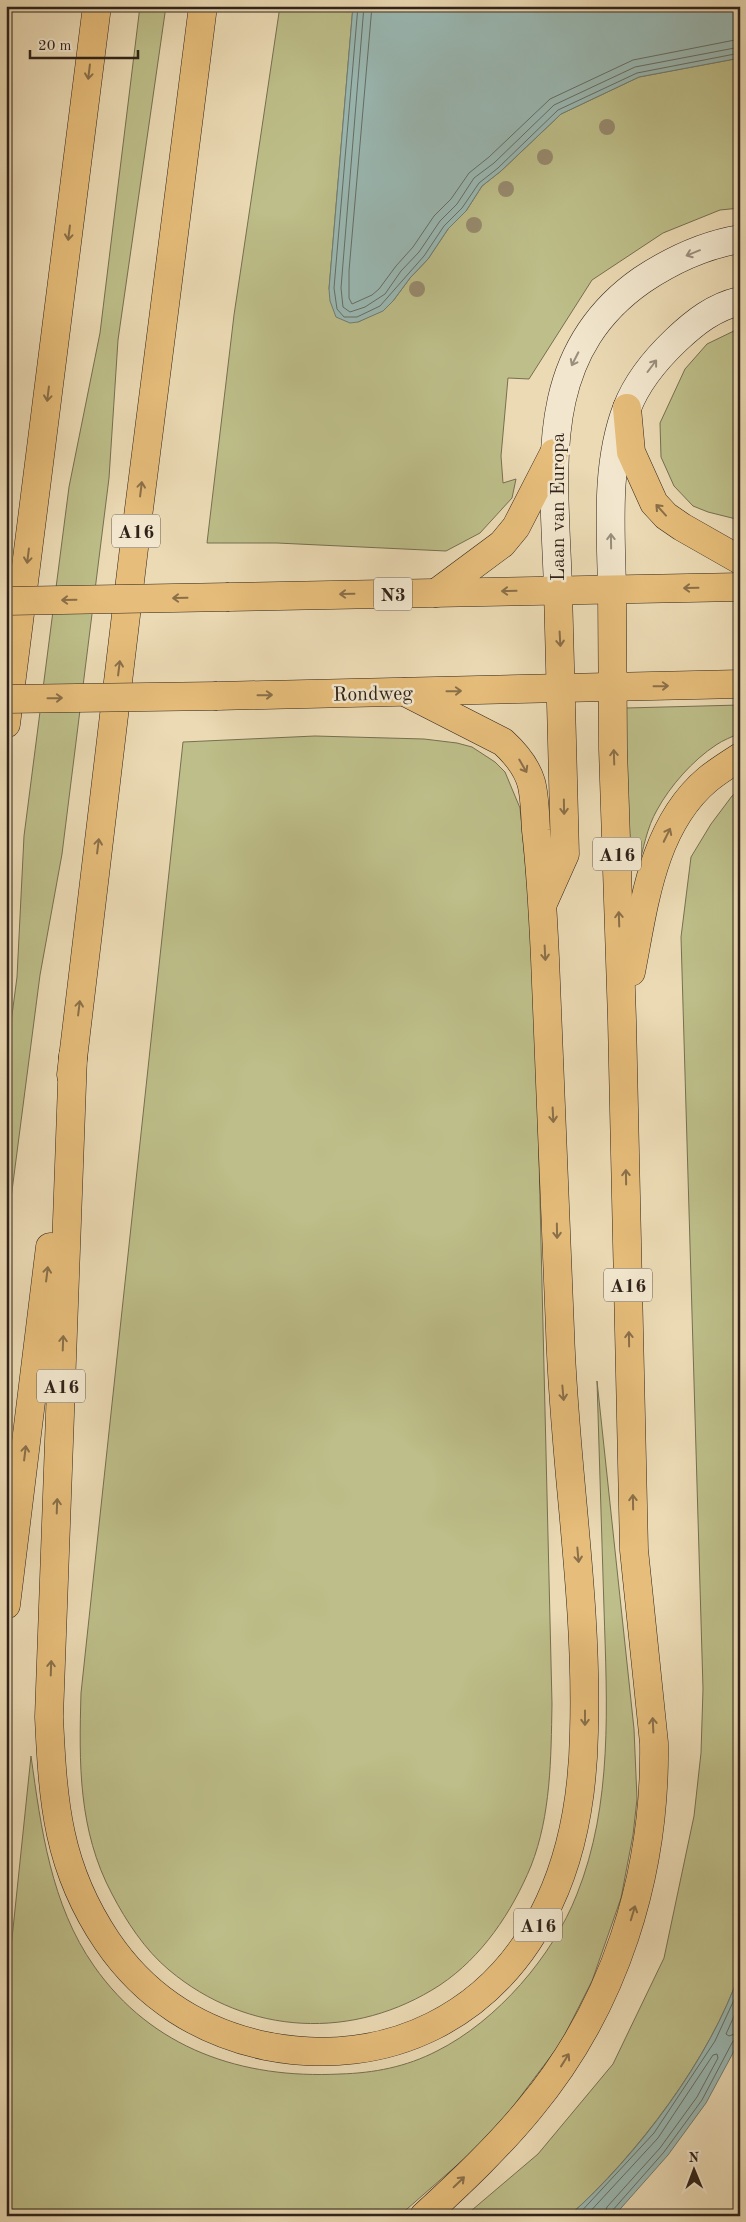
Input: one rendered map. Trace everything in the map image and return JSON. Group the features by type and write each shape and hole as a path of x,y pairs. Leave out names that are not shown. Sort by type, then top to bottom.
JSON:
{"highway":[{"path":"6,724 97,6"},
{"name":"A16","path":"6,1605 130,577 203,6"},
{"path":"627,408 631,452 654,503 666,516 682,527 740,560"},
{"path":"436,593 502,544 516,527 554,453"},
{"name":"N3","path":"6,601 740,587"},
{"name":"Laan van Europa","path":"558,590 562,689"},
{"path":"612,590 613,687"},
{"name":"Rondweg","path":"6,699 740,684"},
{"name":"A16","path":"424,2216 493,2149 530,2108 568,2055 587,2023 610,1976 626,1936 639,1892 648,1848 655,1774 654,1743 634,1550 613,687"},
{"name":"A16","path":"543,904 565,854 562,689"},
{"name":"A16","path":"73,1056 49,1717 55,1812 70,1868 93,1918 124,1964 146,1987 167,2004 189,2018 217,2032 245,2041 280,2048 316,2052 346,2052 398,2041 421,2032 468,2005 489,1987 529,1938 549,1903 564,1867 572,1839 579,1797 584,1733 583,1624 561,1365 556,1182 543,904 531,782 514,752 503,742 489,733 405,692"},
{"name":"A16","path":"622,1020 649,880 667,833 686,804 707,780 740,756"}],"street":[{"name":"Laan van Europa","path":"558,590 554,453 561,397 567,376 587,336 608,308 633,287 662,267 695,251 740,240"},
{"path":"612,590 612,490 616,453 627,408 641,382 668,348 712,311 740,300"}],"green space":[{"path":"140,6 166,6 118,340 109,478 62,854 40,975 6,1237 6,1061 17,977 24,836 69,487 100,333"},
{"path":"280,6 353,6 329,289 358,322 383,310 393,301 410,278 428,259 448,229 466,211 482,186 501,171 561,114 639,77 740,58 740,208 720,210 663,233 592,280 529,379 508,378 501,456 503,483 516,479 512,498 480,533 446,551 277,543 207,543 234,315"},
{"path":"740,328 740,519 736,519 693,506 674,486 661,457 660,423 685,369 707,344"},
{"path":"740,705 740,733 707,751 675,783 662,801 654,817 638,869 627,869 626,708"},
{"path":"315,736 424,739 472,747 495,762 505,772 520,808 528,891 536,1032 552,1704 549,1786 538,1847 515,1900 494,1932 455,1974 440,1985 407,2003 372,2016 337,2022 302,2023 267,2019 233,2008 200,1992 160,1962 137,1935 112,1894 101,1870 93,1845 83,1796 80,1719 81,1693 183,742"},
{"path":"740,789 740,1972 727,2005 710,2038 669,2104 645,2135 595,2192 569,2216 465,2216 538,2154 613,2064 664,1958 694,1816 701,1753 703,1689 681,937 691,857 711,824 732,796"},
{"path":"597,1381 634,1729 637,1799 633,1835 621,1898 592,1981 560,2044 499,2125 472,2152 399,2216 6,2216 6,1996 31,1756 39,1811 50,1865 67,1918 79,1942 94,1966 117,1995 143,2019 171,2038 202,2053 234,2064 268,2071 304,2074 365,2072 402,2065 437,2051 481,2023 538,1963 567,1917 577,1894 589,1860 597,1825 602,1789 605,1753 606,1681"}],"water":[{"path":"353,6 740,6 740,58 639,77 561,114 501,171 482,186 466,211 448,229 428,259 383,311 358,322 350,323 336,317 330,301 329,289"},
{"path":"740,1972 740,2040 706,2103 668,2155 614,2216 569,2216 621,2164 669,2104 710,2038 727,2005"}]}
